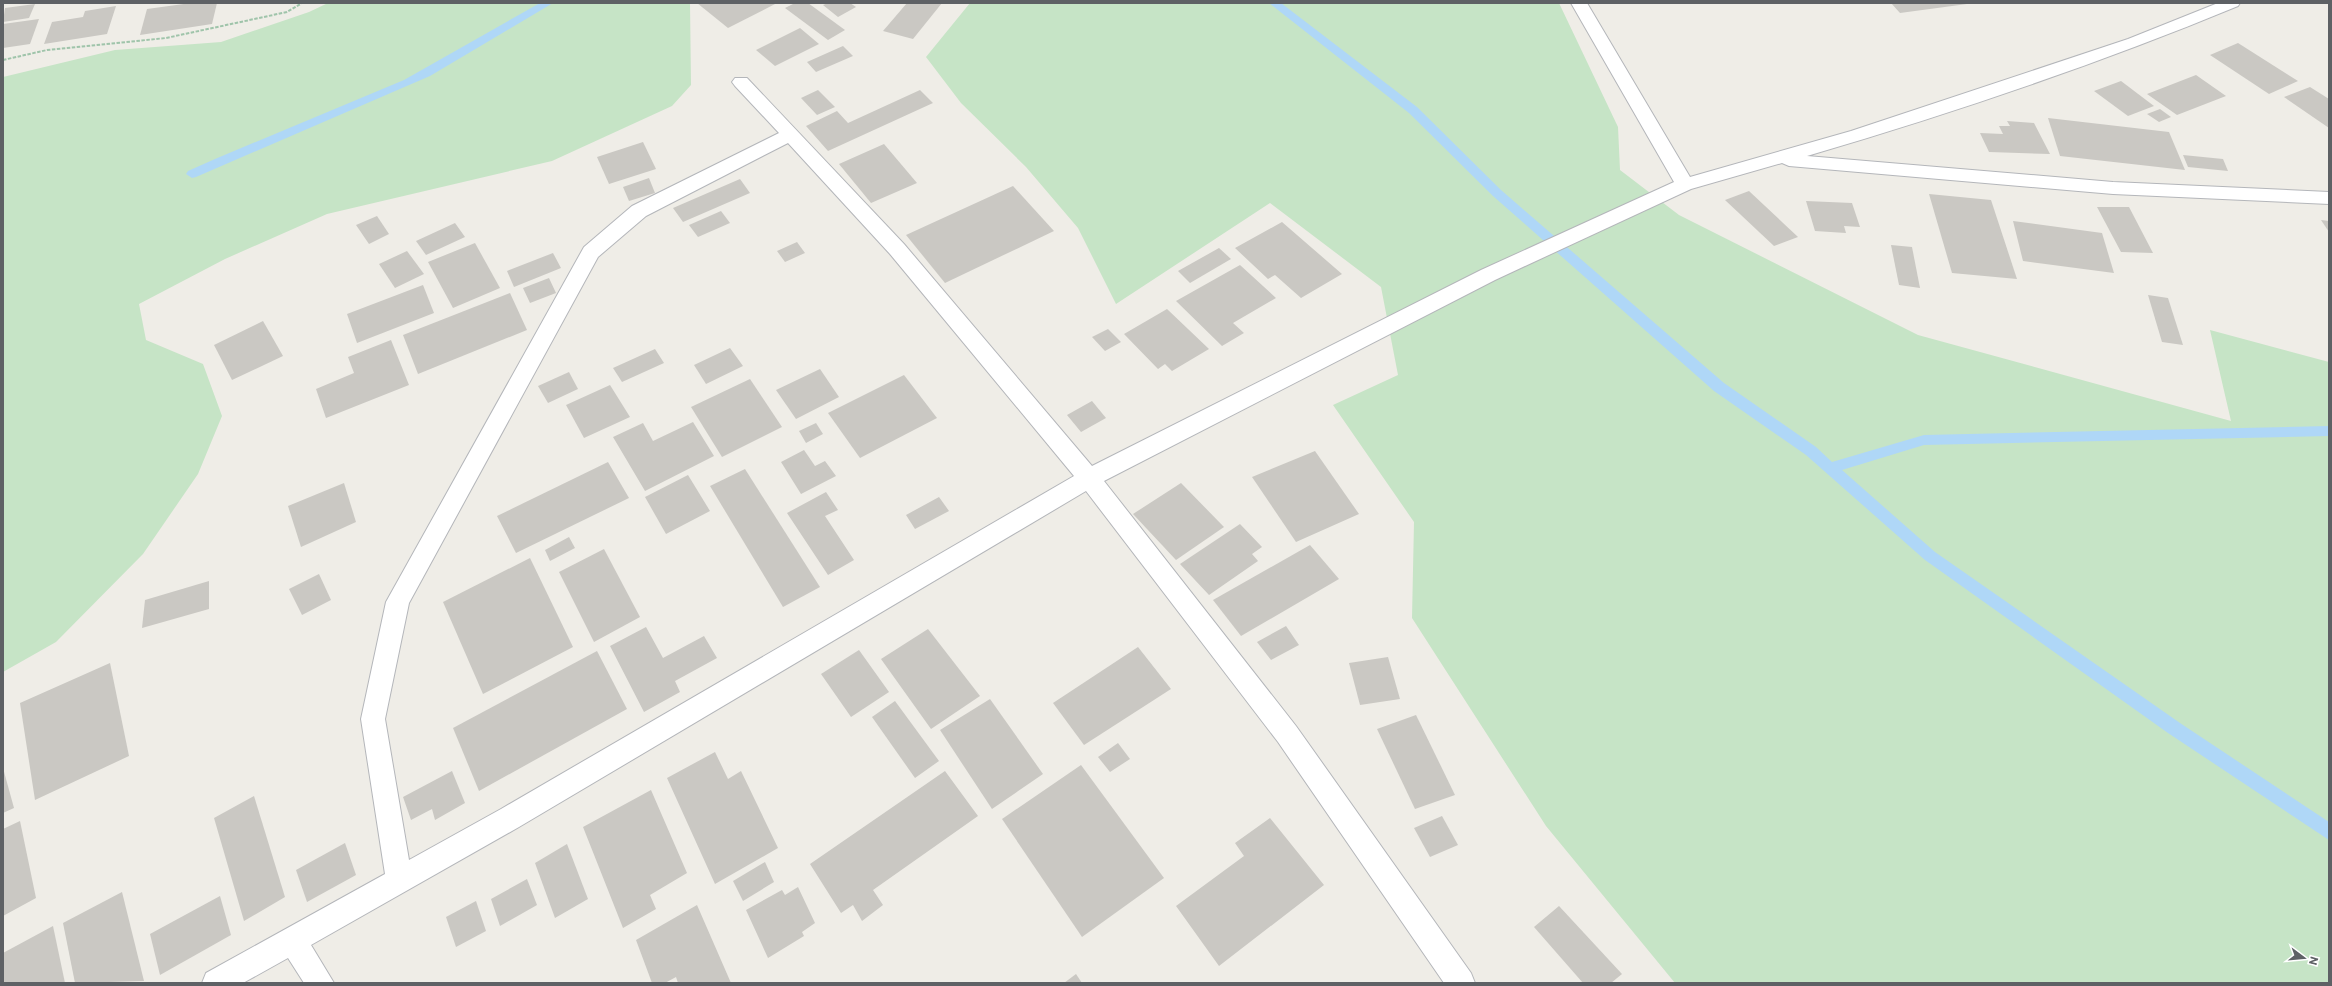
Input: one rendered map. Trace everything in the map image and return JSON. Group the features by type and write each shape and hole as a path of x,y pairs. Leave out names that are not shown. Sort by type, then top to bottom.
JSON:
{"street":[{"path":"1579,3 1608,56 1685,185"},
{"path":"216,983 510,818 1089,478 1488,275 1685,185 1865,132 2134,43 2232,3"},
{"path":"741,82 897,248 1089,478 1287,734 1461,983"},
{"path":"399,880 373,719 398,602 591,252 639,210 790,135"},
{"path":"1776,159 2113,188 2329,198"},
{"path":"292,940 320,983"}],"path":[{"path":"3,60 47,50 166,38 287,12 302,3"}],"green space":[{"path":"328,3 690,3 691,85 672,106 552,161 327,214 225,259 139,304 146,340 203,364 222,416 198,474 143,554 56,642 3,672 3,77 115,50 221,42 309,12"},
{"path":"970,3 1559,3 1618,127 1620,170 1679,215 1918,335 2231,421 2210,330 2329,362 2329,983 1675,983 1546,826 1412,618 1414,522 1333,405 1398,375 1381,287 1270,203 1116,304 1078,228 1026,167 961,103 926,57"}],"building":[{"path":"191,3 217,3 212,24 140,35 147,9"},
{"path":"697,3 777,3 728,28"},
{"path":"795,3 808,3 845,30 828,40 785,8"},
{"path":"828,3 850,3 856,7 838,17 823,5"},
{"path":"907,3 942,3 913,39 883,31"},
{"path":"1891,3 1967,3 1967,4 1900,13"},
{"path":"35,4 29,18 3,22 5,8"},
{"path":"116,6 107,34 44,44 52,22 83,17 85,11"},
{"path":"39,19 30,44 3,48 3,24"},
{"path":"800,28 819,44 775,66 756,50"},
{"path":"2238,43 2298,81 2269,94 2210,55"},
{"path":"843,46 853,56 816,72 807,62"},
{"path":"2196,75 2226,96 2177,115 2147,94"},
{"path":"2121,81 2154,106 2128,116 2094,91"},
{"path":"2310,87 2329,99 2329,128 2284,97"},
{"path":"818,90 835,107 817,115 801,98"},
{"path":"920,90 933,103 828,151 806,126 837,111 848,123"},
{"path":"2160,109 2171,117 2159,122 2147,114"},
{"path":"2048,118 2169,132 2185,170 2060,156"},
{"path":"2007,121 2034,123 2050,154 1989,152 1980,133 2003,134 1999,126 2010,126"},
{"path":"643,142 656,169 609,184 597,157"},
{"path":"884,144 917,183 871,203 839,164"},
{"path":"2183,155 2223,159 2228,171 2188,167"},
{"path":"649,178 655,193 629,201 623,187"},
{"path":"740,179 750,193 683,222 673,208"},
{"path":"1013,186 1054,231 945,283 906,235"},
{"path":"1749,191 1798,237 1774,246 1725,200"},
{"path":"1929,194 1991,200 2017,279 1952,273"},
{"path":"1806,201 1852,203 1860,227 1844,226 1846,233 1815,231"},
{"path":"2097,207 2129,207 2153,253 2121,252"},
{"path":"721,211 730,223 698,237 689,225"},
{"path":"377,216 389,234 369,244 356,225"},
{"path":"2321,220 2329,221 2329,232"},
{"path":"2013,221 2102,233 2114,273 2023,261"},
{"path":"1282,222 1342,274 1301,298 1275,275 1268,279 1235,248"},
{"path":"455,223 465,237 426,255 416,241"},
{"path":"797,242 805,253 785,262 777,251"},
{"path":"475,243 500,288 453,308 428,262"},
{"path":"1891,245 1912,247 1920,288 1899,285"},
{"path":"1219,248 1231,259 1190,283 1178,271"},
{"path":"407,251 424,274 395,288 379,264"},
{"path":"553,253 561,268 514,287 507,271"},
{"path":"1240,265 1276,298 1233,323 1244,333 1222,346 1176,301"},
{"path":"549,278 556,293 530,303 523,288"},
{"path":"423,285 434,313 357,343 347,314"},
{"path":"510,293 527,330 418,374 403,335"},
{"path":"2148,295 2168,298 2183,345 2162,342"},
{"path":"1167,309 1209,349 1172,371 1165,364 1158,369 1124,334"},
{"path":"263,321 283,356 232,380 214,345"},
{"path":"1108,329 1121,342 1105,351 1092,337"},
{"path":"391,340 409,385 326,418 316,389 354,373 348,357"},
{"path":"730,348 743,366 706,384 694,365"},
{"path":"655,349 664,363 622,382 613,368"},
{"path":"820,369 839,397 796,419 776,390"},
{"path":"569,372 578,389 548,403 538,386"},
{"path":"904,375 937,418 860,458 828,413"},
{"path":"750,379 782,427 722,457 691,407"},
{"path":"610,385 630,417 584,438 566,405"},
{"path":"1092,401 1106,418 1081,432 1067,415"},
{"path":"693,422 714,456 645,491 613,437 643,423 653,441"},
{"path":"816,423 823,434 806,443 799,431"},
{"path":"804,450 815,466 825,461 836,476 801,494 781,462"},
{"path":"1315,451 1359,514 1296,542 1252,477"},
{"path":"608,462 629,498 516,553 497,516"},
{"path":"745,469 820,587 783,607 710,486"},
{"path":"688,475 710,511 666,534 645,497"},
{"path":"344,483 356,522 301,547 288,506"},
{"path":"1181,483 1224,527 1176,560 1133,514"},
{"path":"826,492 838,510 825,516 854,560 828,575 787,513"},
{"path":"939,497 949,511 915,529 906,515"},
{"path":"1240,524 1262,547 1252,554 1258,561 1209,595 1180,564"},
{"path":"569,537 575,548 550,561 545,550"},
{"path":"1310,545 1339,579 1241,636 1213,600"},
{"path":"604,549 640,617 594,642 559,572"},
{"path":"530,558 573,647 483,694 443,602"},
{"path":"319,574 331,600 302,615 289,589"},
{"path":"209,581 209,609 142,628 145,600"},
{"path":"1286,626 1299,645 1271,660 1257,642"},
{"path":"646,627 663,658 704,636 717,658 675,681 680,692 644,712 610,646"},
{"path":"928,629 980,696 931,729 881,659"},
{"path":"1138,647 1171,689 1084,745 1053,703"},
{"path":"859,650 889,692 851,717 821,674"},
{"path":"597,651 627,709 479,791 453,728"},
{"path":"1388,657 1400,699 1360,705 1349,663"},
{"path":"110,663 129,756 35,800 20,703"},
{"path":"990,699 1043,774 992,809 940,730"},
{"path":"895,701 939,761 915,778 872,717"},
{"path":"1416,715 1455,795 1415,809 1377,729"},
{"path":"1118,743 1130,759 1110,772 1098,757"},
{"path":"715,752 728,779 741,771 778,848 715,884 667,778"},
{"path":"1081,765 1164,878 1082,937 1002,819"},
{"path":"3,768 14,808 3,813"},
{"path":"452,771 465,803 435,820 432,809 411,820 403,797"},
{"path":"945,771 978,816 873,890 883,905 862,921 853,905 841,913 810,864"},
{"path":"651,790 687,873 650,895 656,909 623,928 583,827"},
{"path":"254,796 285,897 244,921 214,818"},
{"path":"1442,816 1458,845 1430,857 1414,828"},
{"path":"1270,818 1324,885 1219,966 1176,906 1244,856 1235,843"},
{"path":"20,821 36,898 3,916 3,829"},
{"path":"345,843 356,875 307,902 296,870"},
{"path":"567,844 588,899 555,918 535,863"},
{"path":"765,862 774,882 743,901 733,881"},
{"path":"527,879 537,905 500,926 491,899"},
{"path":"798,887 815,923 802,932 804,936 768,958 746,910 782,890 785,895"},
{"path":"122,892 144,981 75,983 63,923"},
{"path":"220,896 231,935 160,975 150,934"},
{"path":"476,901 486,931 456,947 446,917"},
{"path":"697,905 731,983 678,983 676,977 665,983 652,983 636,940"},
{"path":"1559,906 1622,974 1611,983 1583,983 1534,927"},
{"path":"53,926 65,983 3,983 3,953"},
{"path":"1076,974 1082,983 1064,983"}],"waterway":[{"path":"192,174 408,82 444,64 530,12 548,3"},
{"path":"1274,3 1413,110 1497,193 1719,387 1811,451 1830,468"},
{"path":"1830,468 1924,440 2329,431"},
{"path":"1830,468 1930,556 2174,728 2329,832"}]}
